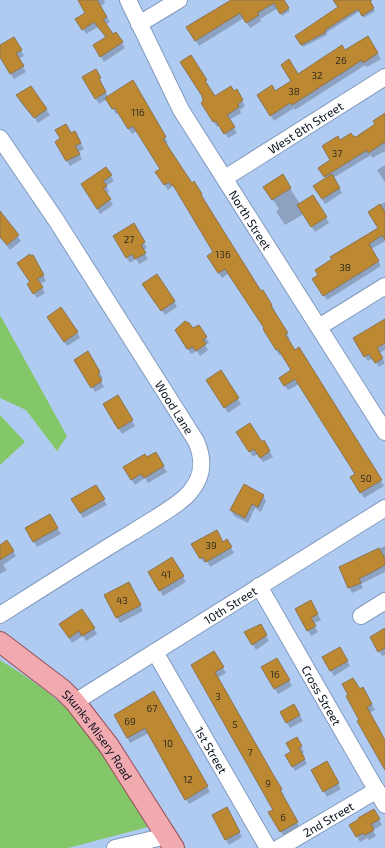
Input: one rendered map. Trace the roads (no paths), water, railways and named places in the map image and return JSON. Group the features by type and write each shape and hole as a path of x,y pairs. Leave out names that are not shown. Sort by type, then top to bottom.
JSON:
{"main road":[{"name":"Skunks Misery Road","path":"0,642 63,690 75,702 109,746 170,842"}],"street":[{"name":"North Street","path":"128,0 178,104 385,432"},
{"path":"139,24 179,0"},
{"name":"West 8th Street","path":"225,178 385,76"},
{"name":"Wood Lane","path":"0,138 56,220 196,441 202,455 202,465 198,480 190,493 155,518 0,615"},
{"path":"320,327 385,286"},
{"name":"10th Street","path":"75,702 385,508"},
{"name":"Cross Street","path":"259,586 385,805"},
{"path":"361,616 385,600"},
{"name":"1st Street","path":"155,652 268,848"},
{"name":"2nd Street","path":"279,848 377,790"},
{"path":"115,848 170,842"}]}
